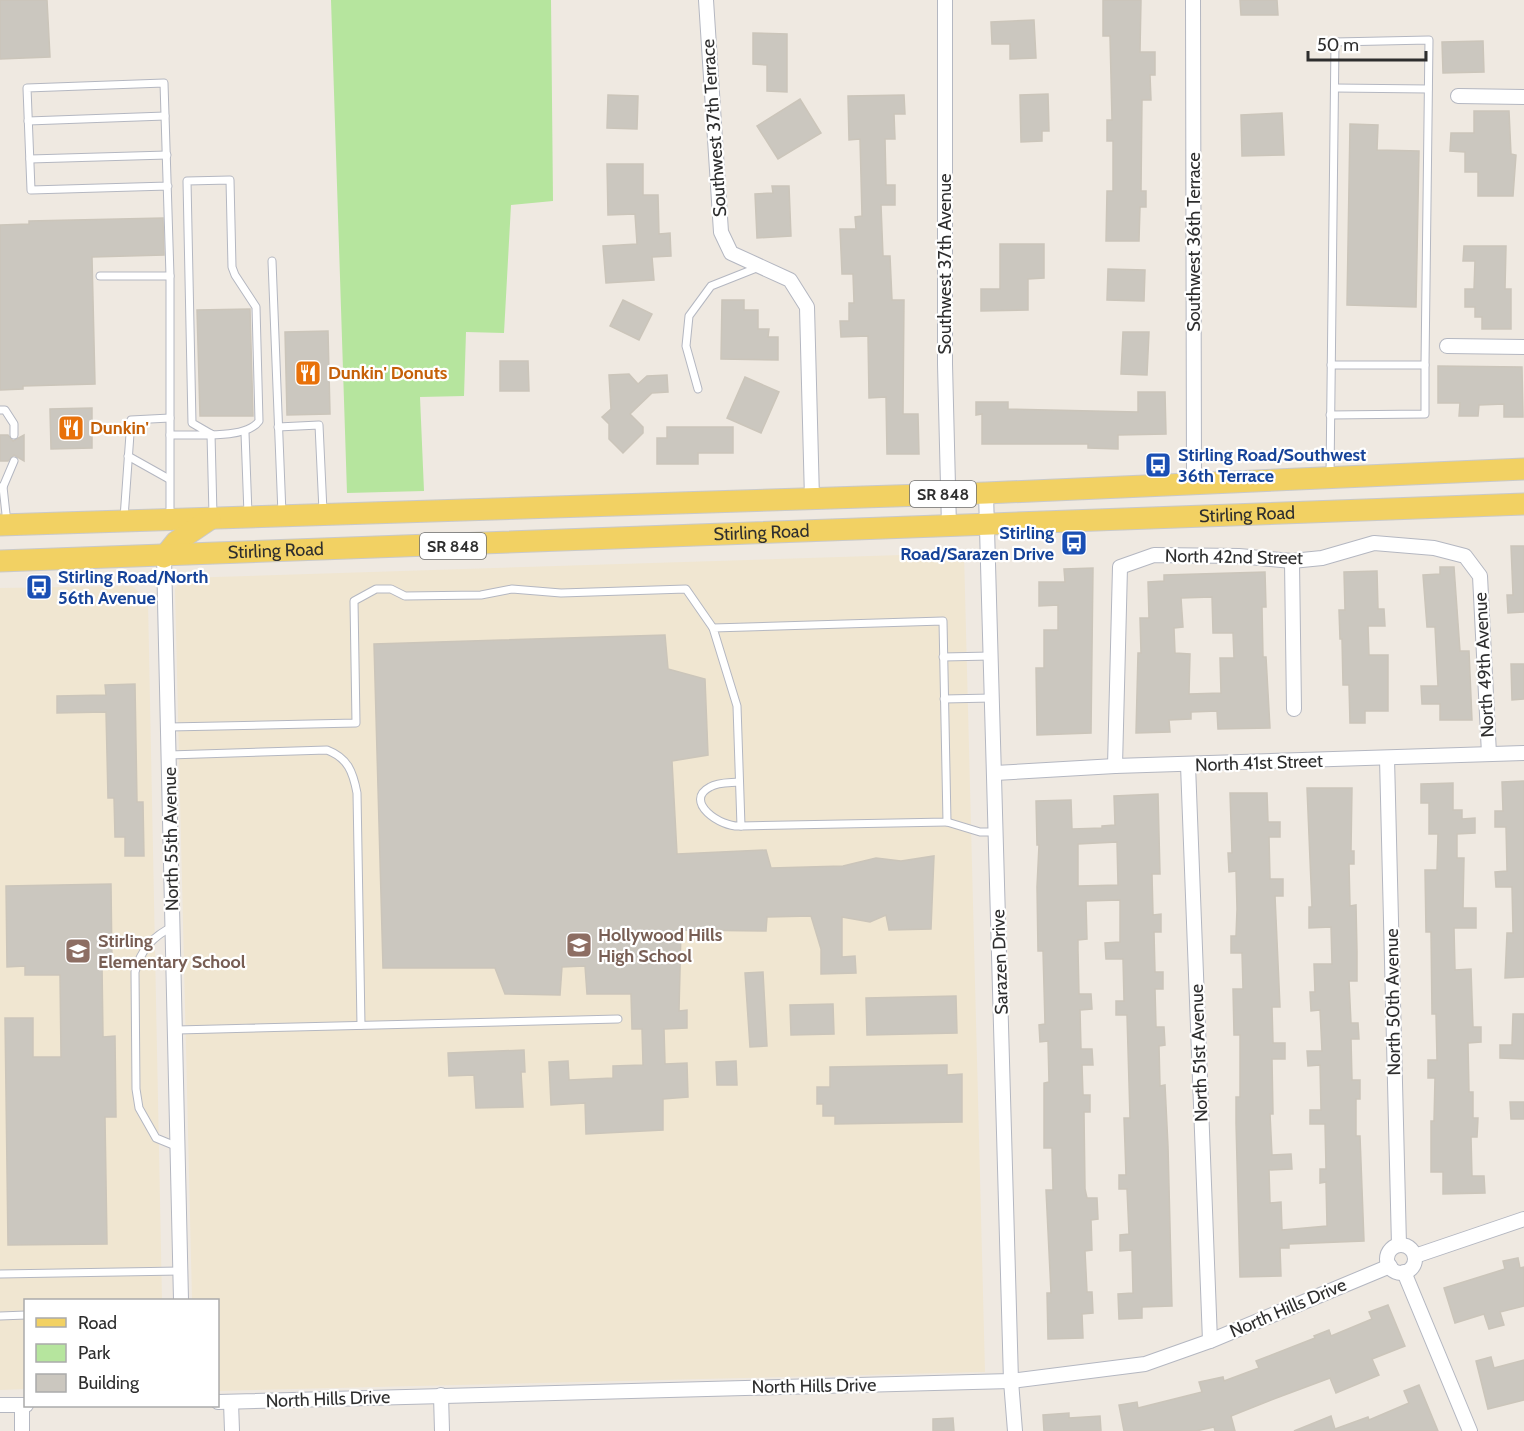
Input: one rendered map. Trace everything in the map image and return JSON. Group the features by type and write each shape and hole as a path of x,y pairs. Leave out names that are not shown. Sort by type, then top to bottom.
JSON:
{"main road":[{"name":"Stirling Road","path":"4,525 812,499 1524,470"},
{"name":"Stirling Road","path":"0,561 164,557 1524,504"},
{"path":"164,557 176,542 213,517"}],"street":[{"name":"Southwest 37th Terrace","path":"706,0 721,232 731,253 790,280 807,307 812,499"},
{"name":"Southwest 37th Avenue","path":"945,0 949,527"},
{"name":"Southwest 36th Terrace","path":"1193,0 1194,483"},
{"path":"1458,96 1524,97"},
{"path":"1447,346 1524,347"},
{"name":"Sarazen Drive","path":"986,492 1011,1381 1015,1431"},
{"name":"North 42nd Street","path":"1115,766 1120,567 1155,555 1239,556 1292,561 1322,558 1374,543 1434,548 1465,556 1480,576"},
{"name":"North 55th Avenue","path":"164,557 177,1030 181,1299"},
{"path":"1292,561 1294,709"},
{"name":"North 49th Avenue","path":"1480,576 1489,754"},
{"name":"North 41st Street","path":"994,773 1115,766 1524,753"},
{"name":"North 50th Avenue","path":"1387,758 1399,1245"},
{"name":"North 51st Avenue","path":"1188,765 1210,1341"},
{"path":"1415,1256 1524,1219"},
{"path":"1399,1245 1411,1249 1415,1256 1412,1268 1404,1272 1396,1271 1390,1266 1389,1253 1399,1245"},
{"name":"North Hills Drive","path":"224,1402 1011,1381 1145,1364 1210,1341 1390,1266"},
{"path":"1404,1272 1470,1431"},
{"path":"441,1395 442,1431"},
{"path":"224,1402 232,1431"},
{"path":"0,1405 24,1405 22,1431"}],"lane":[{"path":"1330,415 1425,414 1429,40 1335,42 1330,415 1330,477"},
{"path":"168,186 31,190 27,88 164,83 168,186 170,276 170,519"},
{"path":"1335,88 1428,89"},
{"path":"28,121 165,116"},
{"path":"30,159 167,154"},
{"path":"170,435 211,434 245,433 256,425 260,415 256,307 232,267 231,180 187,181 192,423 211,434"},
{"path":"272,261 282,515"},
{"path":"698,389 686,346 689,316 711,286 759,267"},
{"path":"100,276 170,276"},
{"path":"1331,365 1425,365"},
{"path":"0,410 5,410 14,424 14,435"},
{"path":"124,520 131,420 170,418"},
{"path":"278,427 319,425 323,514"},
{"path":"245,433 248,516"},
{"path":"211,434 213,517"},
{"path":"128,456 169,479"},
{"path":"4,525 1,487 14,461"},
{"path":"169,727 356,723 354,602 376,589 391,589 405,596 481,595 512,590 561,593 686,589 713,628 737,706 741,826"},
{"path":"713,628 943,621 947,822"},
{"path":"943,657 992,656"},
{"path":"944,699 992,698"},
{"path":"169,755 327,750 336,753 349,765 357,793 361,1025"},
{"path":"739,782 708,787 703,793 702,803 706,813 723,825 947,822 974,831 996,832"},
{"path":"174,926 153,938 137,964 135,979 136,1089 139,1108 156,1138 178,1147"},
{"path":"177,1030 618,1019"},
{"path":"0,1274 181,1271"},
{"path":"0,1316 24,1315"}],"shaded area":[{"name":"Hollywood Hills High School","path":"964,553 985,1372 219,1391 219,1299 192,1299 175,589 183,578"},
{"name":"Stirling Elementary School","path":"132,586 148,601 162,1299 24,1299 24,1389 0,1390 0,588"}],"green space":[{"path":"331,0 551,0 553,201 511,205 504,333 466,332 464,396 420,397 424,491 347,493"}],"building":[{"path":"0,0 47,0 50,57 0,59"},
{"path":"1103,0 1141,0 1140,52 1155,52 1155,75 1150,75 1151,100 1142,100 1141,191 1146,191 1146,207 1140,207 1139,241 1106,241 1107,191 1113,191 1113,141 1107,141 1107,120 1112,120 1110,36 1103,36"},
{"path":"1240,0 1277,0 1278,15 1241,15"},
{"path":"1034,20 1036,58 1010,59 1010,44 992,44 991,22"},
{"path":"753,33 787,34 787,92 767,91 767,65 753,64"},
{"path":"1483,41 1484,72 1443,73 1442,42"},
{"path":"1048,94 1049,131 1042,131 1042,141 1021,142 1020,95"},
{"path":"608,95 638,96 637,129 607,128"},
{"path":"904,95 905,114 894,114 895,139 885,139 886,185 895,185 895,205 881,205 883,256 890,256 892,300 904,300 903,414 918,414 919,454 887,454 886,397 869,398 868,336 841,337 840,321 849,321 849,303 854,303 853,274 842,274 840,229 856,229 855,217 862,216 860,139 849,140 848,96"},
{"path":"800,99 821,133 778,159 757,126"},
{"path":"1474,111 1509,111 1511,154 1516,155 1513,196 1478,196 1478,172 1465,172 1465,152 1450,151 1451,133 1474,133"},
{"path":"1282,113 1284,155 1242,156 1241,115"},
{"path":"1350,124 1378,125 1377,150 1419,151 1416,307 1347,305"},
{"path":"607,164 643,164 643,195 658,195 659,234 670,233 671,256 652,257 654,280 606,283 603,246 637,244 635,214 608,215"},
{"path":"772,186 789,186 791,236 757,238 755,194 773,193"},
{"path":"163,218 164,255 92,257 95,384 23,386 23,389 0,390 0,225 29,224 29,221"},
{"path":"1000,244 1044,244 1044,278 1028,279 1028,310 981,311 981,289 1000,289"},
{"path":"1464,246 1506,246 1505,289 1511,289 1511,329 1482,329 1482,317 1475,317 1475,307 1465,307 1465,289 1474,289 1475,261 1463,261"},
{"path":"1108,269 1145,270 1144,301 1107,300"},
{"path":"623,300 652,314 639,340 610,326"},
{"path":"722,300 744,300 744,310 758,310 758,329 769,329 768,337 778,337 778,360 721,359"},
{"path":"250,309 253,416 200,416 197,310"},
{"name":"Dunkin' Donuts","path":"328,331 330,414 287,415 285,332"},
{"path":"1123,332 1149,332 1147,375 1121,374"},
{"path":"500,361 528,361 529,391 500,391"},
{"path":"1438,366 1522,367 1523,417 1504,417 1504,404 1479,405 1478,416 1459,416 1460,403 1438,403"},
{"path":"629,374 638,384 647,376 667,375 668,392 652,393 630,414 643,427 643,433 623,453 609,439 609,424 602,417 611,409 609,375"},
{"path":"745,377 779,392 761,433 727,418"},
{"path":"1138,392 1165,392 1166,434 1118,435 1118,449 1088,448 1088,444 982,444 982,414 976,415 976,402 1008,402 1008,409 1138,412"},
{"name":"Dunkin'","path":"92,408 92,448 51,449 50,409"},
{"path":"667,427 733,427 733,453 698,453 698,464 657,464 657,438 667,438"},
{"path":"0,435 8,435 13,441 24,435 24,461 14,455 8,461 0,461"},
{"path":"1511,546 1524,546 1524,612 1508,613 1507,595 1513,595"},
{"path":"1440,567 1454,567 1460,651 1469,651 1472,720 1440,720 1440,704 1422,704 1421,686 1438,686 1435,627 1427,627 1423,575 1440,574"},
{"path":"1093,568 1091,733 1037,735 1036,668 1044,668 1044,630 1058,630 1058,605 1039,606 1039,582 1065,582 1064,569"},
{"path":"1377,571 1378,609 1384,609 1385,626 1368,626 1369,655 1388,655 1388,711 1365,711 1365,723 1350,723 1349,685 1343,685 1342,639 1340,639 1339,610 1345,610 1344,572"},
{"path":"1265,572 1266,607 1262,607 1263,657 1266,657 1270,728 1218,729 1217,711 1191,712 1191,719 1169,720 1170,732 1136,733 1138,653 1141,653 1140,618 1149,618 1148,582 1164,581 1164,575","holes":["1212,597 1213,633 1233,633 1234,658 1220,658 1221,693 1189,694 1190,654 1175,653 1174,628 1183,627 1181,598"]},
{"path":"665,635 668,669 705,679 708,755 672,761 677,854 766,850 771,868 843,866 876,858 901,861 934,856 931,929 889,930 886,915 870,922 842,917 842,957 855,956 856,973 821,974 821,949 811,916 767,917 766,931 681,930 679,1011 687,1010 687,1028 664,1029 665,1064 687,1063 688,1097 663,1099 663,1130 586,1134 585,1103 551,1105 549,1062 568,1061 569,1080 613,1078 613,1066 643,1065 642,1029 632,1029 631,994 587,994 585,966 562,967 560,995 505,994 495,968 383,968 374,644"},
{"path":"1511,664 1524,664 1524,699 1512,700"},
{"path":"135,684 137,802 143,802 144,856 125,856 125,837 115,837 114,798 108,798 106,712 57,713 57,696 106,695 105,685"},
{"path":"1524,781 1524,977 1505,978 1507,933 1513,933 1512,887 1496,887 1495,872 1507,871 1506,827 1495,827 1495,811 1503,811 1502,782"},
{"path":"1453,783 1453,810 1462,810 1462,819 1475,818 1475,833 1457,834 1457,858 1464,858 1463,908 1476,908 1476,928 1454,928 1455,970 1471,969 1473,1027 1481,1027 1481,1042 1468,1043 1469,1092 1473,1092 1473,1118 1478,1118 1477,1137 1471,1137 1472,1176 1484,1176 1485,1193 1443,1194 1443,1172 1431,1172 1431,1121 1434,1121 1435,1078 1428,1078 1428,1060 1437,1060 1436,1014 1432,1014 1431,932 1426,932 1425,870 1437,870 1438,834 1429,834 1429,803 1421,803 1421,784"},
{"path":"1307,788 1352,788 1351,851 1354,851 1354,864 1349,864 1350,906 1356,905 1357,981 1349,981 1351,1023 1358,1023 1359,1039 1351,1039 1352,1080 1360,1080 1360,1099 1356,1099 1356,1136 1360,1136 1364,1241 1289,1244 1289,1248 1280,1248 1281,1276 1240,1277 1236,1097 1240,1097 1240,1035 1234,1035 1233,989 1243,989 1242,953 1231,953 1231,936 1236,936 1237,909 1236,871 1229,872 1228,853 1232,853 1230,793 1267,793 1268,822 1280,822 1280,837 1269,837 1270,879 1283,879 1283,896 1275,896 1280,1007 1272,1007 1273,1043 1285,1043 1285,1059 1272,1059 1273,1114 1270,1114 1272,1155 1291,1154 1292,1169 1269,1170 1270,1203 1281,1202 1282,1230 1327,1226 1326,1182 1320,1183 1320,1169 1326,1169 1325,1124 1310,1124 1310,1110 1321,1110 1320,1065 1308,1066 1307,1051 1322,1051 1320,1010 1311,1011 1310,992 1315,992 1314,964 1332,964 1331,927 1309,928 1309,907 1312,907"},
{"path":"1158,794 1160,874 1152,874 1153,915 1161,914 1161,932 1154,932 1155,972 1163,972 1163,989 1155,989 1156,1027 1164,1027 1165,1045 1159,1046 1160,1086 1165,1085 1172,1306 1142,1307 1142,1318 1119,1319 1118,1294 1133,1293 1132,1250 1120,1251 1120,1235 1129,1234 1127,1189 1119,1189 1119,1175 1126,1175 1124,1118 1130,1118 1127,1015 1116,1015 1116,1001 1124,1001 1123,959 1106,959 1105,943 1120,942 1120,900 1086,901 1087,939 1078,940 1078,950 1079,994 1091,994 1092,1009 1080,1010 1081,1049 1092,1049 1093,1065 1082,1065 1083,1095 1090,1095 1090,1112 1084,1112 1085,1189 1087,1198 1097,1198 1098,1219 1091,1220 1092,1250 1085,1251 1087,1292 1092,1292 1093,1313 1082,1314 1083,1338 1048,1339 1047,1293 1051,1293 1046,1190 1053,1190 1052,1148 1044,1148 1044,1083 1049,1082 1048,1041 1040,1042 1039,1025 1045,1024 1043,951 1038,951 1039,845 1037,845 1036,801 1071,800 1072,829 1102,828 1102,826 1115,825 1114,796","holes":["1117,842 1118,885 1078,886 1078,844"]},
{"path":"111,884 112,964 102,964 103,1037 115,1036 116,1117 105,1117 107,1244 8,1245 5,1018 33,1018 33,1057 61,1057 60,975 25,975 25,966 7,967 6,886"},
{"path":"763,972 767,1046 750,1047 745,973"},
{"path":"956,996 957,1033 867,1035 866,998"},
{"path":"833,1004 834,1034 791,1035 790,1005"},
{"path":"1513,1014 1524,1014 1524,1059 1500,1058 1500,1045 1512,1045"},
{"path":"524,1050 525,1072 521,1072 523,1107 476,1108 474,1075 449,1076 448,1053"},
{"path":"736,1061 737,1085 717,1085 716,1062"},
{"path":"947,1065 947,1075 962,1074 962,1122 835,1124 835,1116 823,1116 823,1104 817,1104 817,1087 830,1087 830,1067"},
{"path":"1510,1102 1524,1102 1524,1119 1511,1119"},
{"path":"1518,1258 1520,1268 1524,1267 1524,1306 1500,1312 1504,1325 1489,1329 1484,1314 1455,1323 1444,1288 1505,1269 1503,1261"},
{"path":"1388,1305 1405,1346 1372,1359 1379,1375 1336,1393 1330,1378 1279,1397 1231,1416 1235,1431 1215,1431 1214,1427 1196,1431 1124,1431 1119,1405 1137,1402 1138,1408 1202,1392 1199,1382 1223,1377 1224,1381 1259,1368 1256,1361 1315,1338 1314,1336 1329,1330 1331,1336 1372,1319 1369,1312"},
{"path":"1491,1357 1494,1368 1524,1360 1524,1400 1488,1409 1476,1361"},
{"path":"1419,1385 1438,1431 1294,1431 1331,1416 1335,1429 1368,1417 1369,1420 1409,1403 1404,1391"},
{"path":"1069,1413 1069,1418 1100,1416 1101,1431 1044,1431 1043,1415"},
{"path":"953,1418 954,1431 933,1431 933,1419"}],"place":[{"name":"Dunkin' Donuts","path":"308,373"},
{"name":"Dunkin'","path":"71,428"},
{"name":"Stirling Road/Southwest 36th Terrace","path":"1158,465"},
{"name":"Stirling Road/Sarazen Drive","path":"1074,543"},
{"name":"Stirling Road/North 56th Avenue","path":"39,587"},
{"name":"Hollywood Hills High School","path":"579,945"},
{"name":"Stirling Elementary School","path":"78,951"}]}
